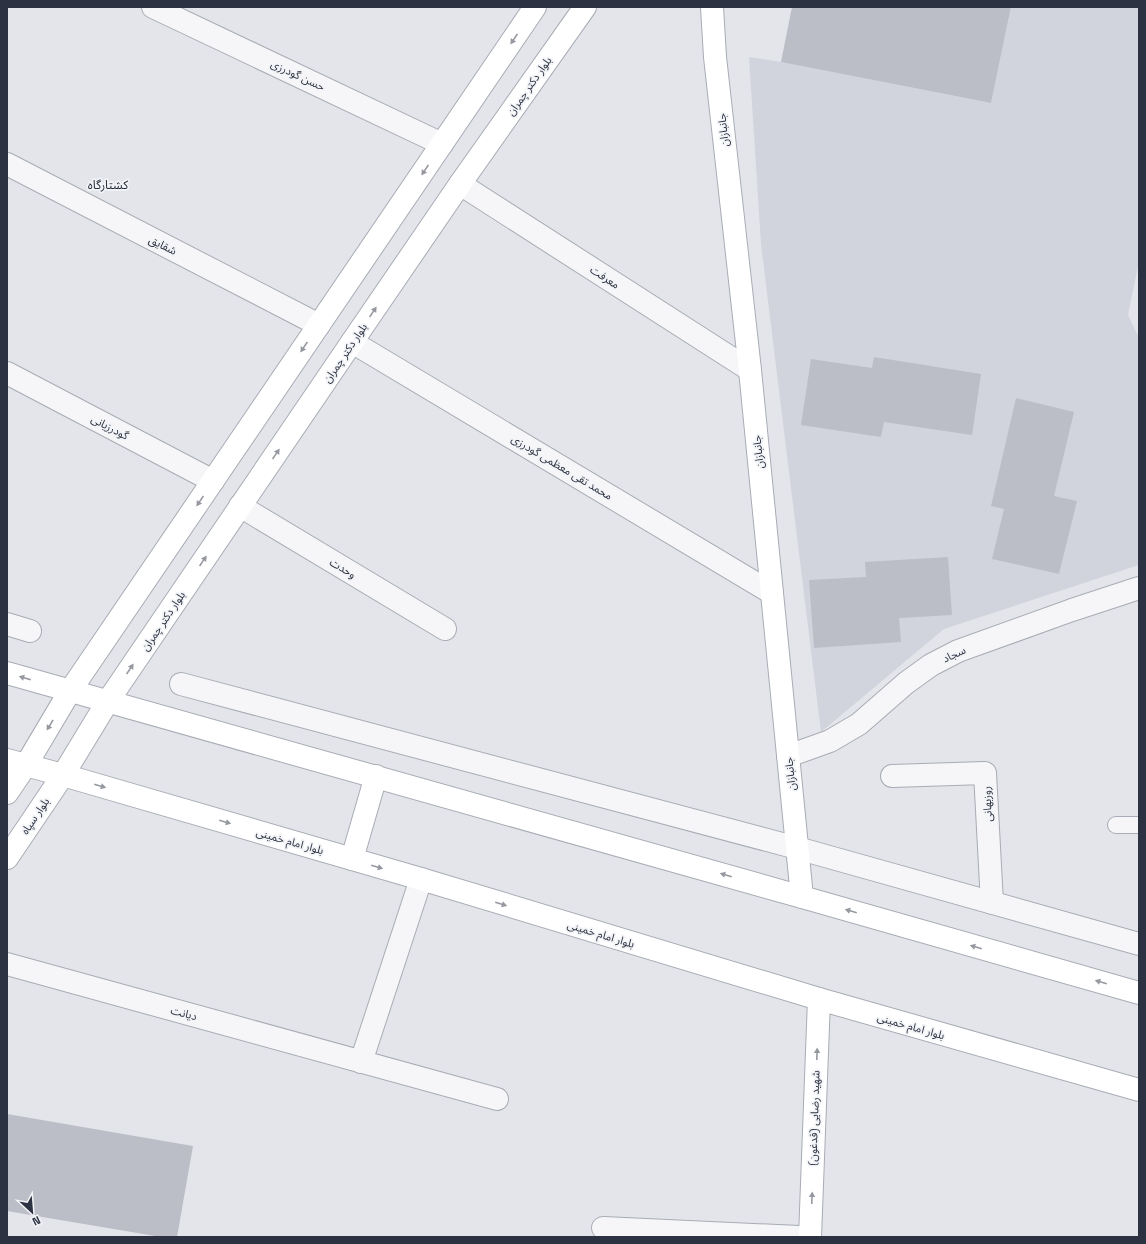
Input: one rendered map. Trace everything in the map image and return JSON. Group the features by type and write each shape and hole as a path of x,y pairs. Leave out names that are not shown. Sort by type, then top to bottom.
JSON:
{"main road":[{"path":"7,794 17,763 70,691 536,7"},
{"name":"بلوار دکتر چمران","path":"63,775 108,701 240,506 460,184 585,7"},
{"name":"جانبازان","path":"712,7 716,65 750,370 802,897"},
{"path":"7,673 376,776 1139,993"},
{"name":"بلوار امام خمینی","path":"17,763 421,879 819,999 1139,1090"},
{"name":"بلوار سپاه","path":"7,858 63,775"},
{"path":"352,859 376,776"},
{"name":"(قدغون) شهید رضایی","path":"810,1237 819,999"}],"street":[{"name":"حسن گودرزی","path":"153,7 442,144"},
{"name":"شقایق","path":"7,164 319,325"},
{"name":"معرفت","path":"460,184 750,370"},
{"name":"محمد تقی معظمی گودرزی","path":"352,342 772,593"},
{"name":"گودرزیانی","path":"7,373 213,481"},
{"name":"وحدت","path":"240,506 445,629"},
{"name":"سجاد","path":"788,756 830,741 859,724 906,683 931,665 958,651 1072,610 1139,588"},
{"path":"7,624 30,631"},
{"path":"181,684 797,848 1139,944"},
{"name":"روزبهانی","path":"892,776 985,773 992,903"},
{"path":"361,1062 421,879"},
{"name":"دیانت","path":"7,964 497,1099"},
{"path":"603,1228 799,1237"}],"lane":[{"path":"1116,825 1139,825"}],"shaded area":[{"path":"1011,7 1139,7 1139,261 1128,315 1139,338 1139,565 944,629 821,732 761,244 749,57 991,103"}],"building":[{"path":"792,7 1011,7 991,103 781,62"},
{"path":"874,357 981,374 972,435 884,422 881,437 801,425 811,359 872,368"},
{"path":"1016,398 1074,412 1054,496 1077,501 1059,574 992,559 1004,509 991,506"},
{"path":"948,557 952,615 899,618 901,642 814,648 809,580 866,577 865,562"},
{"path":"7,1114 193,1146 177,1237 161,1237 7,1211"}],"district":[{"name":"کشتارگاه","path":"108,185"}]}
